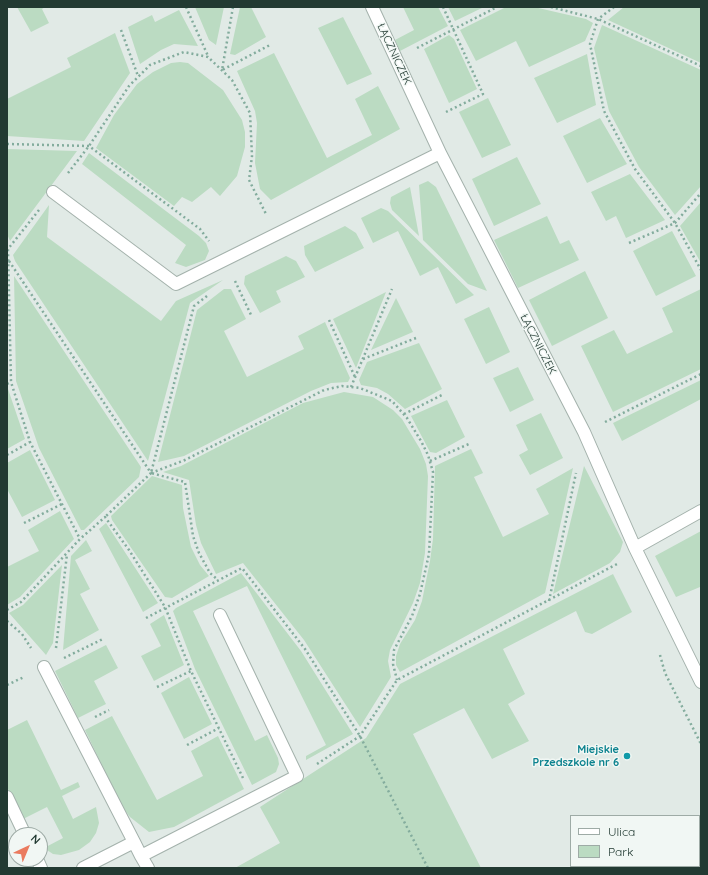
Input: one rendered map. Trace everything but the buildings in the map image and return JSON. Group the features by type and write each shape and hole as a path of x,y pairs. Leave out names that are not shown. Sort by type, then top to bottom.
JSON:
{"street":[{"name":"ŁĄCZNICZEK","path":"372,7 440,153 584,432 635,548 701,682"},
{"path":"53,192 176,284 440,153"},
{"path":"635,548 701,511"},
{"path":"141,856 297,776 220,615"},
{"path":"44,667 148,868"},
{"path":"7,797 21,827"},
{"path":"84,868 134,842"}],"path":[{"path":"186,7 208,57 232,80 250,113 252,156 249,180 276,234"},
{"path":"222,70 233,7"},
{"path":"426,121 483,94 443,7"},
{"path":"396,59 496,7"},
{"path":"550,7 598,18 701,66"},
{"path":"614,7 598,18 590,44 604,111 634,169 675,223 701,270"},
{"path":"121,30 138,76"},
{"path":"222,70 270,45"},
{"path":"80,539 30,442 11,382 7,248 89,146 129,86 138,76 150,65 184,52 208,57"},
{"path":"7,144 89,146 200,229 224,261"},
{"path":"629,243 675,223 701,193"},
{"path":"8,261 151,473 186,482 193,536 199,553 210,572 218,580"},
{"path":"233,278 252,317"},
{"path":"351,387 392,289"},
{"path":"151,473 194,306 214,292"},
{"path":"329,320 355,377"},
{"path":"363,359 416,338"},
{"path":"584,432 701,374"},
{"path":"7,384 11,382"},
{"path":"7,610 21,602 80,539 106,517 151,473 185,460 324,390 342,386 351,387 380,395 392,401 404,414 421,441 433,472 429,554 420,594 412,616 394,650 393,664 397,680"},
{"path":"404,414 444,394"},
{"path":"7,455 30,442"},
{"path":"430,461 468,444"},
{"path":"549,601 576,470"},
{"path":"24,522 62,504"},
{"path":"106,517 165,607 191,671 253,798"},
{"path":"297,776 360,736 397,680 616,565 635,548"},
{"path":"55,655 67,553"},
{"path":"616,565 620,571"},
{"path":"146,618 242,568 305,648 360,736 428,868"},
{"path":"659,652 665,673 701,744"},
{"path":"157,687 191,671"},
{"path":"187,745 219,728"}],"green space":[{"path":"17,7 45,7 42,9 49,23 31,32"},
{"path":"195,7 224,7 216,45 209,40"},
{"path":"240,7 251,7 266,37 235,55 230,54"},
{"path":"403,7 438,7 448,26 400,51 395,40 414,30"},
{"path":"448,7 484,7 455,21"},
{"path":"506,7 534,7 586,19 593,23 585,41 529,67 516,41 476,61 460,30"},
{"path":"624,7 701,7 701,63 608,20"},
{"path":"179,10 198,46 174,44 161,50 140,64 128,27 152,15 155,22"},
{"path":"343,17 372,74 347,85 318,28"},
{"path":"602,25 701,70 701,186 675,215 639,167 609,111 594,48"},
{"path":"115,33 130,73 84,141 7,136 7,99 71,67 67,58"},
{"path":"449,35 454,39 477,89 449,103 424,49"},
{"path":"274,53 327,158 372,135 355,99 378,86 400,129 271,200 260,189 255,163 257,123 255,111 237,71"},
{"path":"587,54 596,105 557,123 534,78"},
{"path":"171,63 188,63 223,90 242,120 245,132 245,147 237,176 220,196 211,187 192,202 182,197 174,206 96,148 114,115 137,84 153,72"},
{"path":"488,98 511,145 482,158 459,112"},
{"path":"600,118 627,164 587,183 563,136"},
{"path":"7,149 77,151 10,241 7,234"},
{"path":"89,153 199,236 206,243 209,251 205,260 186,267 175,263 186,245 82,164"},
{"path":"517,157 541,204 494,226 472,179"},
{"path":"630,174 665,220 626,238 616,216 606,221 591,192"},
{"path":"428,181 436,187 487,291 468,284 423,240 419,185"},
{"path":"410,187 419,236 392,210 390,203 391,197"},
{"path":"701,202 701,263 680,226"},
{"path":"49,205 47,237 161,321 176,301 223,280 190,303 148,461 15,261 13,255"},
{"path":"381,208 388,211 474,295 456,304 438,267 420,276 398,231 373,243 361,218"},
{"path":"547,216 560,244 569,240 579,260 518,288 494,240"},
{"path":"345,226 356,233 364,248 315,272 305,255 304,246"},
{"path":"672,231 696,276 656,296 633,251"},
{"path":"286,256 296,261 305,277 276,291 281,302 260,313 244,284 245,276"},
{"path":"585,271 608,318 552,346 529,300"},
{"path":"14,276 141,467 139,477 84,530 81,530 39,448 16,381"},
{"path":"224,289 231,289 246,319 224,331 247,377 304,349 298,336 325,322 350,378 348,382 331,383 311,391 184,456 158,462 197,310"},
{"path":"701,289 701,369 613,412 581,346 614,330 627,354 673,332 662,308"},
{"path":"386,292 356,368 333,319"},
{"path":"396,298 413,332 371,350"},
{"path":"489,307 510,352 486,364 464,319"},
{"path":"419,343 442,389 405,409 388,394 377,388 361,385 359,380 367,362"},
{"path":"518,367 534,400 510,412 493,378"},
{"path":"701,380 701,399 622,441 613,423"},
{"path":"8,389 25,439 7,449 7,390"},
{"path":"344,392 373,397 393,410 402,419 420,449 426,464 428,476 425,553 420,583 413,603 390,650 388,661 391,677 360,727 304,640 243,563 216,574 201,543 196,525 189,480 163,472 181,466 303,403"},
{"path":"447,400 465,437 436,453 430,452 411,416"},
{"path":"541,413 563,458 530,475 519,455 528,450 516,425"},
{"path":"471,449 483,473 474,477 503,537 549,514 536,489 573,468 545,593 400,672 396,665 396,656 400,644 415,620 422,601 430,561 433,539 435,466"},
{"path":"30,450 55,500 22,517 7,489 7,463"},
{"path":"584,466 623,542 620,552 610,563 553,594"},
{"path":"152,476 182,485 183,508 191,547 200,565 209,576 172,598 165,597 112,520 111,516"},
{"path":"60,511 74,539 20,597 7,605 7,567 39,551 28,530"},
{"path":"106,523 158,603 143,612 99,529"},
{"path":"701,531 701,589 700,587 676,597 655,556"},
{"path":"86,540 92,551 75,560 90,589 80,594 99,630 63,650 71,556"},
{"path":"62,565 53,643 46,655 9,613 23,605"},
{"path":"241,573 301,651 353,734 306,760 306,756 326,745 247,586 193,611 255,741 267,735 278,758 279,764 276,772 252,785 195,669 173,611"},
{"path":"613,574 632,612 592,634 585,632 576,611 503,649 525,694 508,704 529,741 492,759 464,708 413,734 481,868 235,868 280,843 260,807 366,738 400,684"},
{"path":"164,615 184,665 154,681 141,656 161,646 150,624"},
{"path":"106,645 118,668 94,681 106,704 78,718 55,671"},
{"path":"189,677 212,724 184,739 161,693"},
{"path":"112,716 157,800 203,776 191,751 218,736 244,789 174,827 149,832 130,817 121,805 85,730"},
{"path":"27,720 61,790 78,782 80,787 62,796 73,819 96,807 99,823 96,833 90,842 79,850 61,855 53,854 48,851 48,846 63,838 47,807 23,819 7,787 7,730"}],"place":[{"name":"Miejskie Przedszkole nr 6","path":"627,756"}]}
